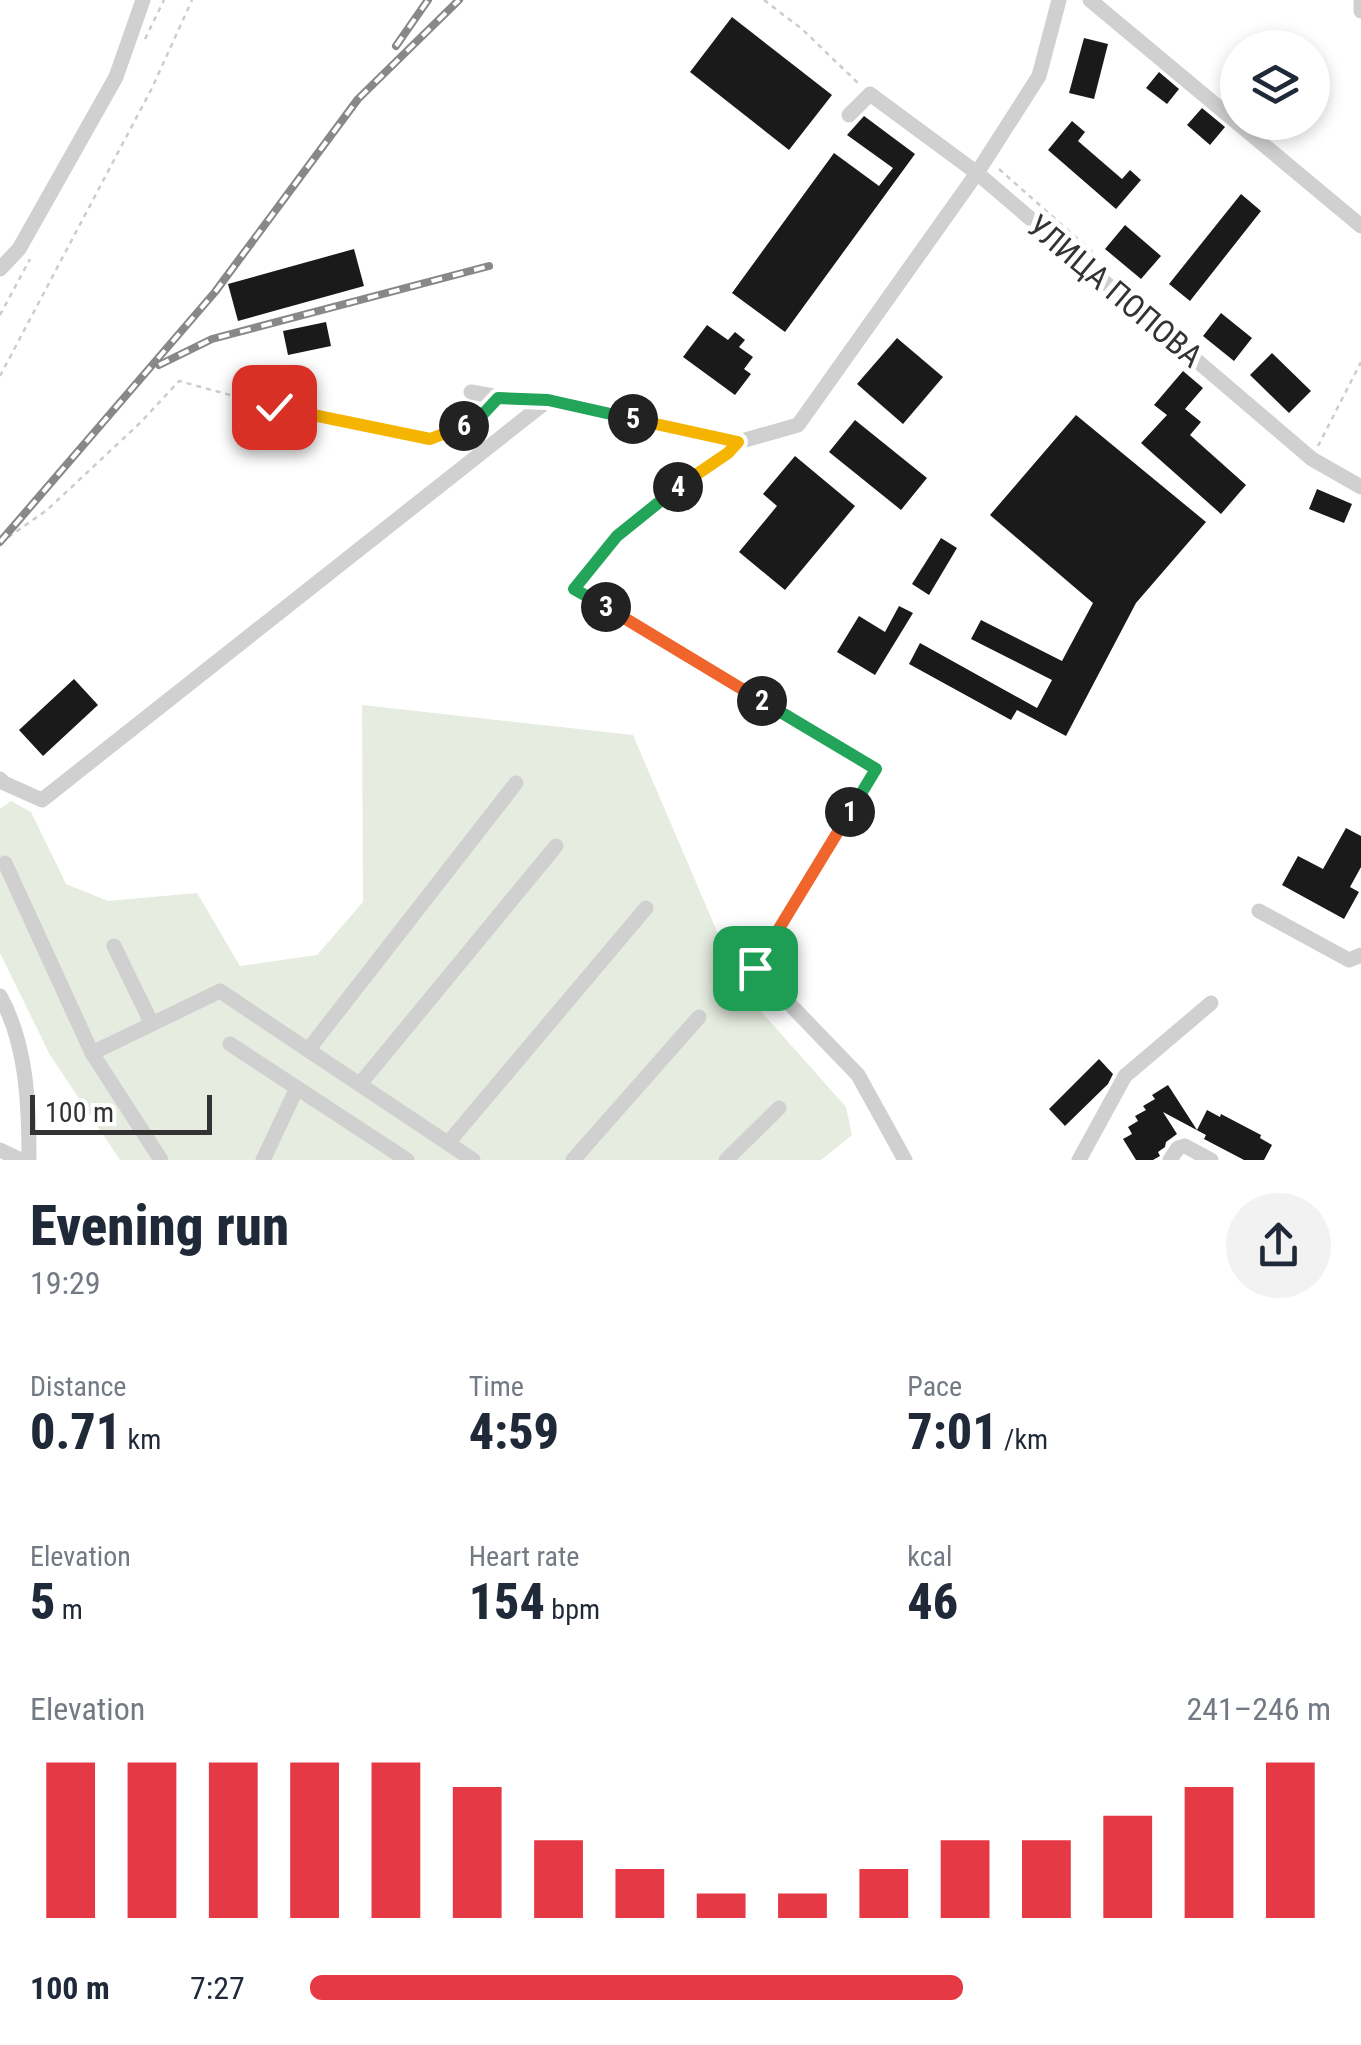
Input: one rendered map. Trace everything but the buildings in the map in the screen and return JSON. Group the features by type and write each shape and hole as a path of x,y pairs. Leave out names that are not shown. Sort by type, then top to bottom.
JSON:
{"street":[{"path":"0,269 19,249 116,77 142,0"},
{"path":"471,392 498,398 548,400 738,442 798,425 977,173 1039,76 1059,0"},
{"path":"1090,0 1361,226"},
{"path":"1361,0 1361,11"},
{"path":"849,115 870,94"},
{"name":"УЛИЦА ПОПОВА","path":"870,94 977,173 1312,458 1361,487"},
{"path":"1,783 42,800 548,400"},
{"path":"738,442 617,536 574,589 876,769 755,968 858,1075 905,1160"},
{"path":"308,1050 516,782"},
{"path":"360,1084 556,846"},
{"path":"5,863 92,1053 161,1160"},
{"path":"448,1143 646,908"},
{"path":"1259,911 1349,960 1361,955"},
{"path":"114,946 152,1024"},
{"path":"92,1053 220,991 473,1160"},
{"path":"0,996 12,1017 29,1102 25,1160 0,1150"},
{"path":"1079,1160 1126,1076 1212,1003"},
{"path":"572,1160 699,1017"},
{"path":"230,1044 407,1160"},
{"path":"263,1160 297,1088"},
{"path":"726,1160 780,1108"},
{"path":"1170,1160 1178,1148 1185,1146 1211,1160"}],"path":[{"path":"0,376 152,88 192,0"},
{"path":"764,0 802,29 870,94"},
{"path":"1312,458 1361,362"},
{"path":"0,543 47,510 140,424 179,381 274,407 430,439 468,424 498,398"}],"shaded area":[{"path":"362,705 633,735 742,990 846,1107 852,1135 821,1160 120,1160 50,1055 0,953 0,809 11,801 31,812 66,884 108,901 197,893 240,966 317,955 363,902"}],"railway":[{"path":"396,46 428,0"},
{"path":"0,542 215,292 358,99 459,0"},
{"path":"159,365 212,339 489,266"}],"route":[{"path":"274,407 430,439 468,424 498,398 548,400 738,442 617,536 574,589 876,769 755,968"}]}
